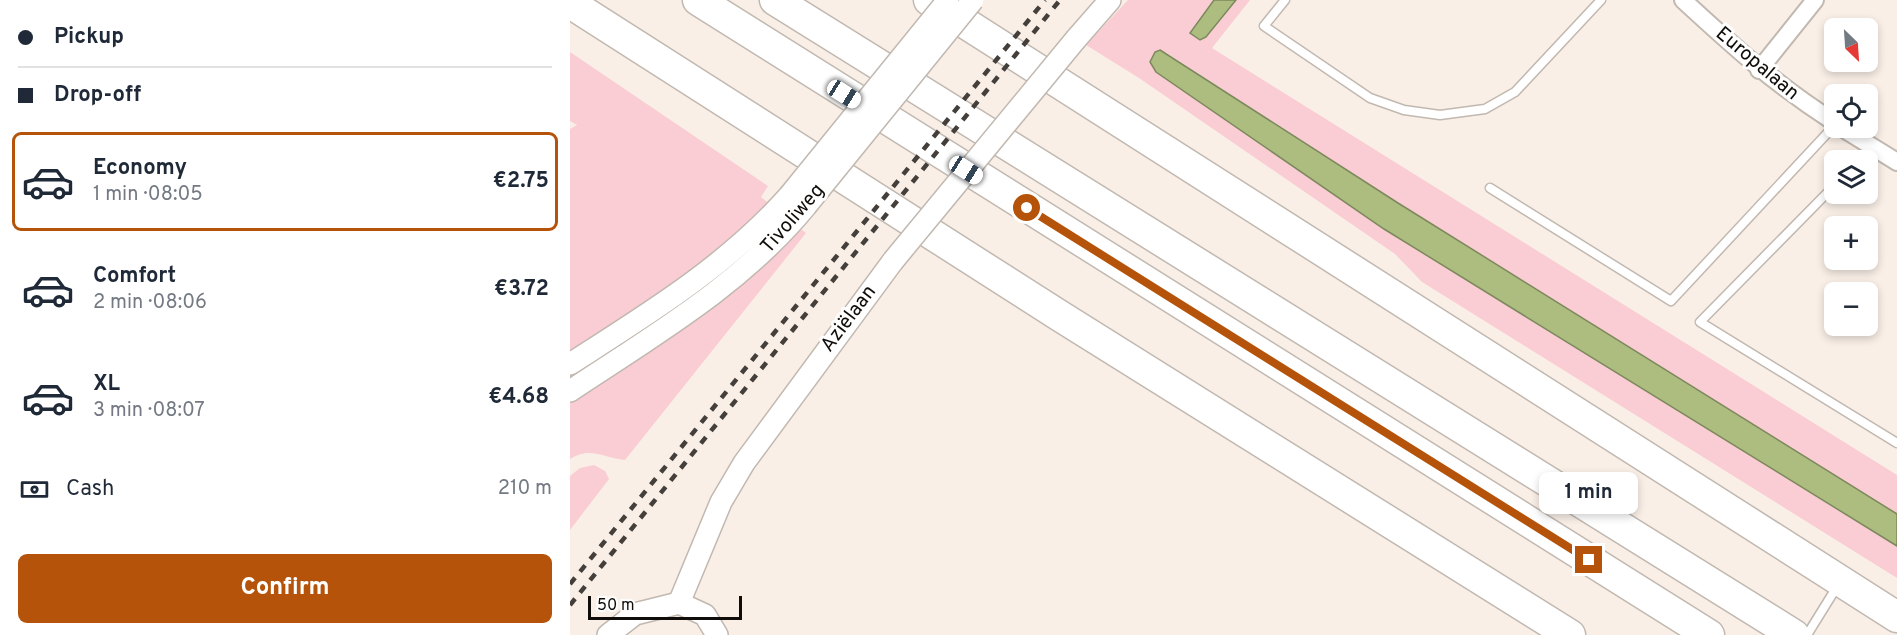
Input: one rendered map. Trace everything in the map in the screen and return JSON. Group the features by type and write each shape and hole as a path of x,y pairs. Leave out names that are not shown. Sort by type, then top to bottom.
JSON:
{"highway":[{"path":"698,0 1709,635"},
{"path":"775,0 1794,635"},
{"path":"929,0 1897,617"},
{"path":"570,3 1060,316 1570,635"}],"street":[{"name":"Tivoliweg","path":"570,391 719,291 753,264 948,0"},
{"name":"Tivoliweg","path":"570,364 719,264 769,218 798,201 973,0"},
{"name":"Aziëlaan","path":"678,603 721,502 744,463 893,261 1110,0"},
{"name":"Europalaan","path":"1683,0 1759,70 1824,117"},
{"path":"1759,70 1815,0"},
{"path":"1858,138 1897,162"},
{"path":"608,635 635,614 678,603 705,615 717,635"}],"lane":[{"path":"1285,0 1264,26 1370,98 1404,110 1440,115 1485,109 1515,92 1600,0"},
{"path":"1490,188 1671,301 1824,135"},
{"path":"1870,150 1873,147"},
{"path":"1824,196 1700,322 1897,443"},
{"path":"1807,635 1839,582"}],"shaded area":[{"path":"1128,0 1214,0 1190,33 1200,40 1206,37 1236,0 1250,0 1212,48 1897,475 1897,514 1398,203 1165,52 1152,67 1384,229 1897,546 1897,578 1422,282 1395,254 1139,78 1086,45"},
{"path":"1214,0 1236,0 1206,37 1200,40 1190,33"},
{"path":"1160,50 1398,203 1897,514 1897,546 1384,229 1156,72 1150,62 1155,52"},
{"path":"570,52 768,186 761,197 806,233 625,460 591,453 577,455 570,459 570,129 577,125 570,121"},
{"path":"594,465 605,471 609,479 570,530 570,476 580,468"}],"railway":[{"path":"570,584 1045,0"},
{"path":"570,605 1060,0"}],"route":[{"path":"1027,208 1589,560"}]}
